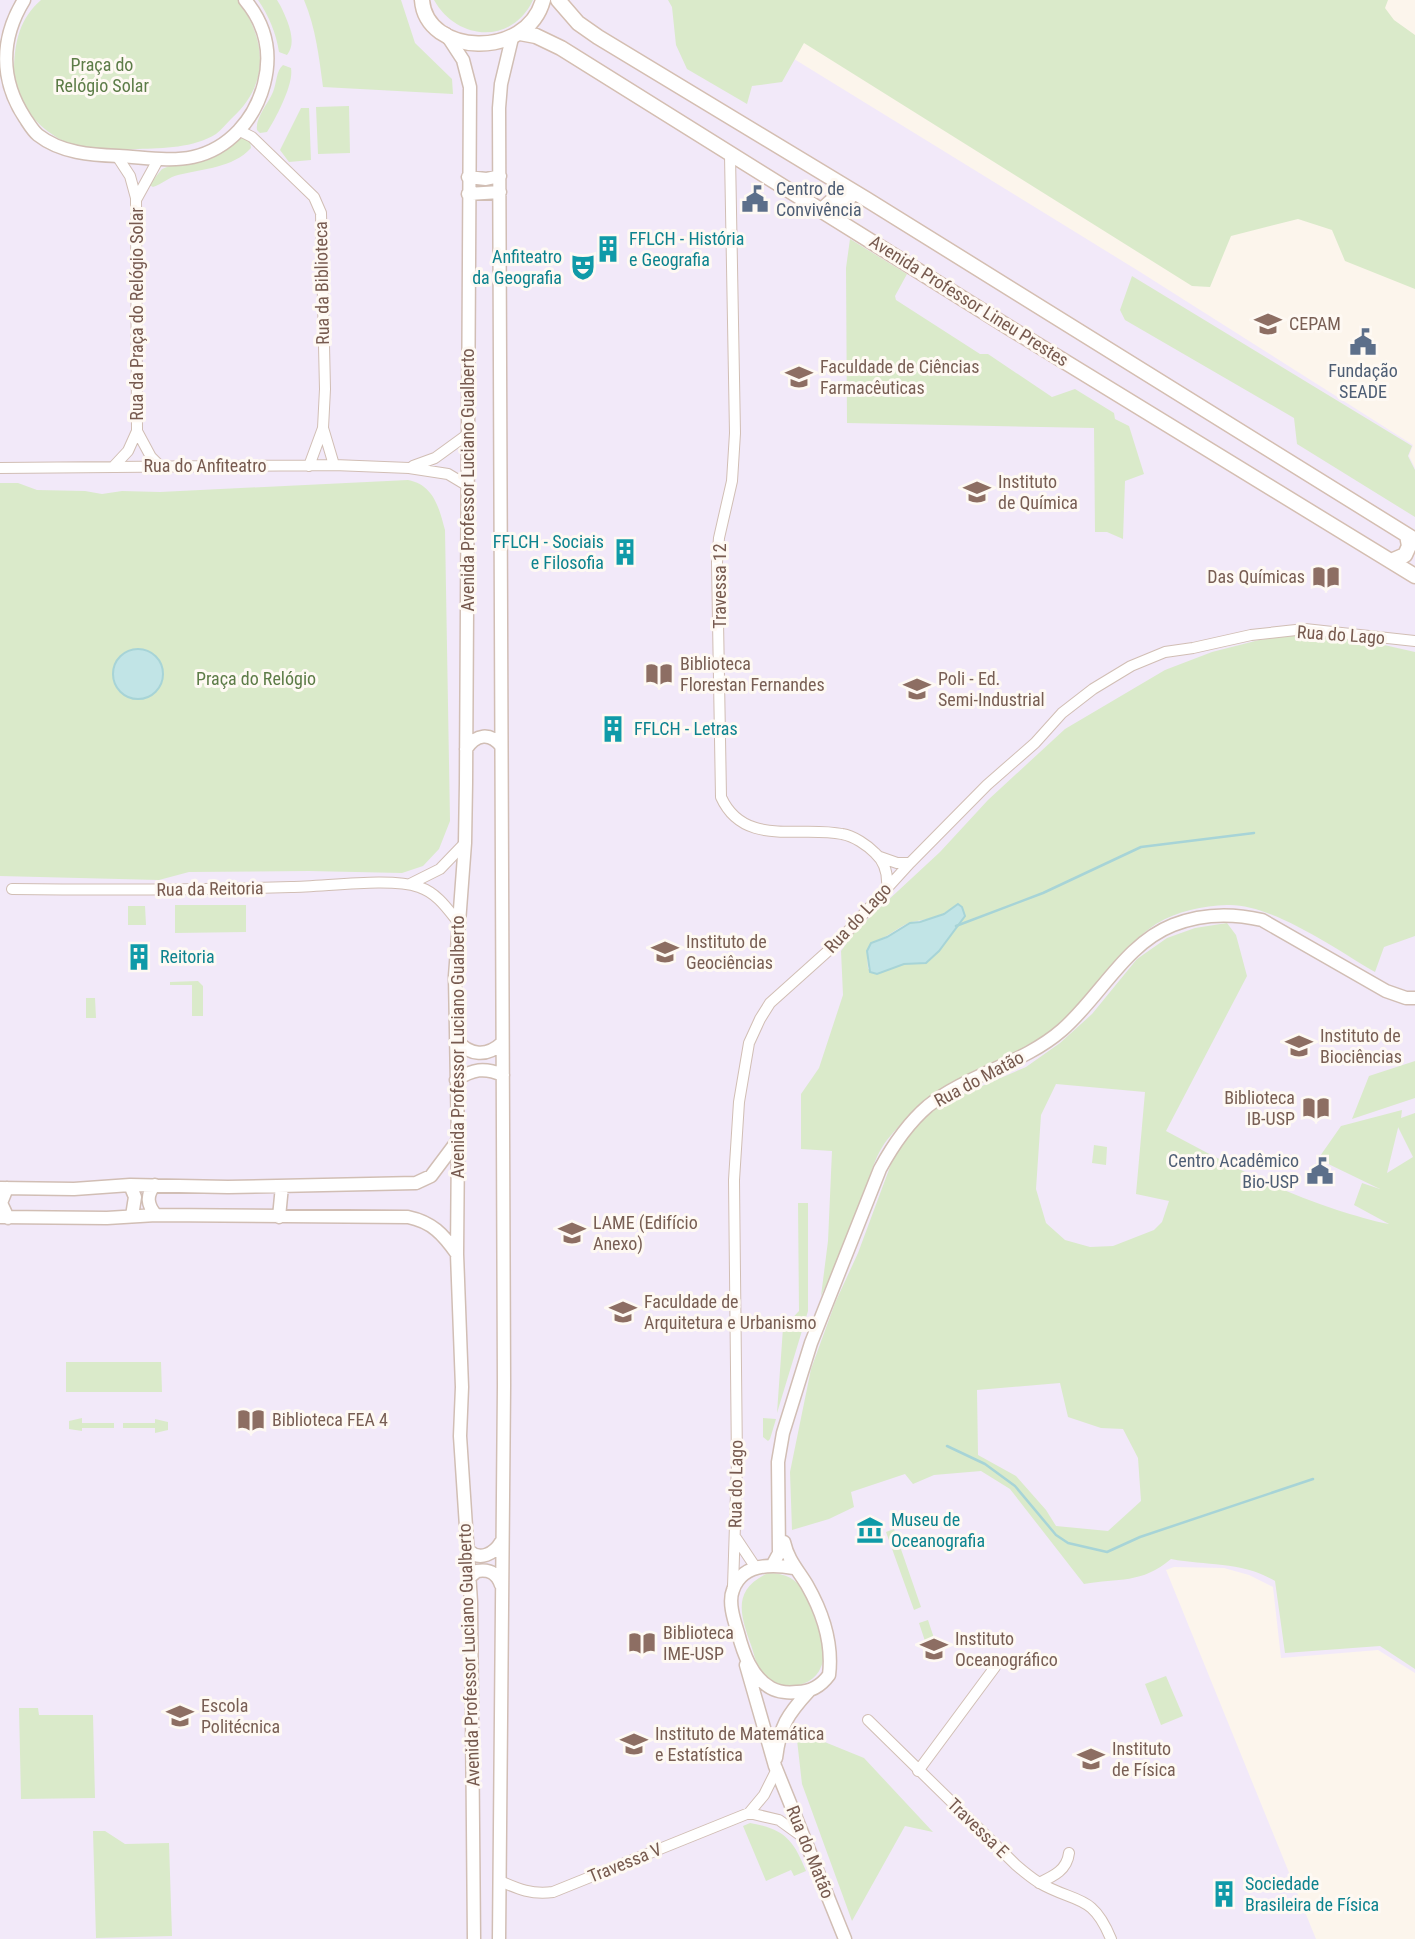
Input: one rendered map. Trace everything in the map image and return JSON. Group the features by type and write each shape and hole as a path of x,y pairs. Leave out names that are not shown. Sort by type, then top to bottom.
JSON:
{"main road":[{"path":"422,0 426,15 446,34 467,43 478,44 492,44 516,35 531,23 543,0"},
{"name":"Avenida Professor Lineu Prestes","path":"558,0 578,23 598,37 854,192 1411,538"},
{"name":"Avenida Professor Lineu Prestes","path":"516,35 536,36 561,48 730,155 1415,576"},
{"path":"822,211 834,199 839,183"},
{"path":"837,219 840,208 854,192"},
{"path":"1391,561 1405,555 1411,538"}],"street":[{"path":"24,0 13,15 3,42 2,67 11,99 36,134 77,153 159,158 193,157 213,149 240,131 258,100 268,68 268,52 261,23 245,0"},
{"name":"Avenida Professor Luciano Gualberto","path":"446,34 463,60 470,87 467,719 465,843 458,922 456,1080 457,1254 462,1387 460,1436 470,1577 474,1939"},
{"name":"Avenida Professor Luciano Gualberto","path":"499,1939 504,1387 500,176 501,84 516,35"},
{"name":"Rua da Biblioteca","path":"240,131 252,137 314,197 321,213 325,389 323,428 309,466"},
{"name":"Travessa 12","path":"730,155 734,433 732,481 719,538 717,562 721,797 725,806 738,820 755,828 778,832 842,834 870,848 879,857 897,863 910,863"},
{"name":"Rua da Praça do Relógio Solar","path":"114,466 128,451 137,431 136,198 130,176 117,156"},
{"name":"Rua da Praça do Relógio Solar","path":"136,198 159,158"},
{"path":"468,177 486,179 500,176"},
{"path":"468,194 500,192"},
{"name":"Rua da Biblioteca","path":"323,428 334,465"},
{"name":"Rua da Praça do Relógio Solar","path":"137,431 151,457 161,467"},
{"name":"Rua do Anfiteatro","path":"410,468 435,458 468,434"},
{"name":"Rua do Anfiteatro","path":"0,468 334,465 410,468 448,474 468,486"},
{"name":"Rua do Lago","path":"733,1590 736,1429 734,1180 739,1102 750,1043 770,1003 838,942 910,863 987,785 1035,743 1062,713 1093,689 1131,666 1165,652 1251,635 1305,629 1415,641"},
{"path":"467,719 472,724 487,728 501,723"},
{"path":"466,749 470,742 479,736 490,737 501,746"},
{"name":"Rua da Reitoria","path":"408,884 440,869 465,843"},
{"path":"879,857 888,872 887,887"},
{"name":"Rua da Reitoria","path":"12,890 153,890 408,884 437,897 458,922"},
{"name":"Rua do Matão","path":"794,1568 781,1528 778,1489 780,1446 811,1343 880,1169 907,1126 929,1105 953,1090 1041,1047 1076,1017 1135,950 1153,935 1174,925 1215,914 1242,915 1262,920 1386,991 1406,998 1415,998"},
{"path":"456,1040 462,1047 479,1054 496,1049 502,1043"},
{"path":"456,1080 475,1070 485,1069 503,1075"},
{"path":"457,1254 441,1233 431,1225 408,1217 156,1214 4,1217 1,1203 4,1188 416,1183 431,1176 458,1140"},
{"path":"130,1185 135,1204 132,1216"},
{"path":"155,1185 148,1196 151,1210 156,1214"},
{"path":"279,1217 282,1186"},
{"name":"Rua do Matão","path":"773,1564 779,1553 781,1528"},
{"name":"Rua do Lago","path":"735,1537 756,1568"},
{"path":"468,1551 486,1556 501,1542"},
{"path":"773,1564 794,1568 805,1582 830,1639 829,1675 825,1681 809,1691 781,1692 771,1688 756,1674 743,1654 733,1613 733,1590 744,1575 756,1568 773,1564"},
{"path":"470,1577 477,1571 487,1570 496,1576 502,1585"},
{"name":"Rua do Matão","path":"743,1654 776,1768 845,1939"},
{"path":"918,1771 995,1667"},
{"name":"Rua do Matão","path":"776,1768 780,1730 791,1711 809,1691"},
{"name":"Travessa E","path":"868,1720 1016,1865 1039,1883 1083,1900 1089,1905 1104,1923 1111,1939"},
{"path":"776,1768 764,1795 749,1812 779,1820 804,1838"},
{"name":"Travessa V","path":"500,1881 526,1892 553,1892 749,1812"},
{"path":"1039,1883 1062,1869 1068,1863 1069,1853"}],"shaded area":[{"path":"0,0 698,0 1137,270 1413,445 1409,456 1415,468 1415,1673 1378,1650 1281,1658 1273,1587 1249,1575 1224,1568 1174,1567 1166,1570 1316,1939 0,1939"}],"green space":[{"name":"Praça do Relógio Solar","path":"41,0 238,0 248,15 259,46 258,77 253,91 244,106 220,131 207,139 188,145 96,152 65,142 38,123 20,98 15,83 17,39 23,22"},
{"path":"258,0 277,0 280,5 292,44 287,55 279,52 272,25"},
{"path":"304,0 401,0 415,43 452,79 453,94 323,87 314,32"},
{"path":"434,0 533,0 524,15 512,25 499,31 484,32 456,24"},
{"path":"668,0 1388,0 1385,8 1394,20 1415,35 1415,289 1345,261 1332,230 1298,219 1231,236 1210,287 1192,286 804,43 782,82 752,86 747,104 687,69 676,45 672,7"},
{"path":"283,65 291,68 287,92 267,132 260,133 257,130 258,121"},
{"path":"349,106 350,153 318,154 316,107"},
{"path":"301,108 309,108 311,160 289,162 280,150"},
{"path":"242,137 250,141 251,148 235,160 217,167 175,176 153,187 149,185 162,169"},
{"path":"850,239 907,274 895,296 896,300 980,354 988,354 1052,397 1075,389 1114,413 1115,419 1129,426 1144,474 1125,481 1123,539 1107,532 1095,532 1094,428 847,423 846,268"},
{"path":"1132,276 1412,446 1408,456 1415,470 1415,517 1297,444 1294,418 1125,320 1120,310"},
{"name":"Praça do Relógio","path":"408,480 430,492 438,506 445,530 450,821 439,849 423,866 402,873 189,872 159,880 0,876 0,483 18,483 37,490 102,494"},
{"path":"1304,634 1349,637 1415,652 1415,936 1384,947 1375,972 1303,930 1244,906 1200,908 1156,924 1132,944 1060,1025 942,1091 916,1110 894,1132 877,1157 858,1214 821,1296 828,1241 832,1151 801,1149 801,1094 819,1068 843,995 841,951 857,929 940,852 988,800 1065,729 1165,670 1212,652 1259,640","holes":["950,909 942,943 933,957 918,964 906,964 886,971 868,969 867,952 871,943 907,924 936,917"]},
{"path":"175,905 246,905 246,932 175,933"},
{"path":"128,906 145,906 146,925 128,925"},
{"path":"1227,923 1236,935 1247,976 1166,1131 1292,1193 1337,1210 1389,1224 1354,1205 1362,1183 1380,1189 1318,1159 1341,1126 1402,1110 1401,1118 1415,1113 1415,1669 1380,1646 1285,1653 1275,1581 1250,1570 1171,1559 1150,1573 1140,1576 1084,1584 1010,1489 981,1471 934,1475 913,1484 905,1474 851,1492 854,1507 829,1519 792,1530 790,1472 811,1369 894,1156 912,1131 936,1108 1026,1067 1060,1043 1092,1014 1137,959 1167,938 1195,928","holes":["1056,1084 1145,1092 1136,1194 1169,1201 1162,1222 1154,1230 1113,1246 1090,1247 1065,1240 1046,1223 1036,1189 1041,1115","1398,1128 1413,1157 1387,1173","1060,1383 1068,1417 1101,1428 1123,1429 1138,1458 1141,1501 1108,1531 1056,1526 1046,1510 1016,1476 978,1455 977,1390"]},
{"path":"198,981 203,986 203,1016 192,1016 192,985 170,985 170,982"},
{"path":"86,998 95,998 96,1018 86,1018"},
{"path":"1415,1061 1415,1098 1352,1119 1369,1076"},
{"path":"1094,1145 1107,1147 1106,1165 1092,1163"},
{"path":"798,1203 808,1203 808,1311 777,1413 783,1328 799,1311"},
{"path":"66,1362 161,1362 162,1392 66,1392"},
{"path":"82,1418 82,1423 114,1423 114,1428 82,1428 82,1431 69,1429 69,1421"},
{"path":"763,1418 776,1419 768,1441 763,1437"},
{"path":"155,1419 168,1422 168,1430 155,1433 155,1428 123,1428 123,1423 155,1423"},
{"path":"894,1529 921,1607 914,1610 886,1532"},
{"path":"768,1573 780,1574 798,1583 812,1609 823,1644 824,1658 817,1674 805,1683 789,1686 774,1682 764,1675 755,1659 744,1623 742,1604 749,1587"},
{"path":"928,1620 939,1653 930,1656 919,1623"},
{"path":"1166,1676 1183,1716 1161,1725 1145,1684"},
{"path":"19,1708 38,1708 39,1715 93,1715 95,1798 21,1799"},
{"path":"805,1734 864,1758 933,1832 905,1826 852,1921 802,1784 797,1740"},
{"path":"750,1823 762,1825 786,1837 797,1851 806,1871 794,1876 791,1870 766,1881 743,1826"},
{"path":"93,1831 105,1831 125,1844 169,1843 172,1936 96,1938"}],"water":[{"path":"138,649 156,656 163,674 156,692 138,699 120,692 113,674 120,656"},
{"path":"958,904 965,916 939,951 926,963 904,964 877,974 870,972 867,951 871,943 910,923 944,914"}],"waterway":[{"path":"956,926 1043,893 1141,847 1254,833"},
{"path":"947,1446 985,1464 1015,1486 1056,1535 1068,1543 1107,1552 1140,1537 1313,1479"}],"place":[{"name":"Centro de Convivência","path":"755,199"},
{"name":"FFLCH - História e Geografia","path":"608,249"},
{"name":"Anfiteatro da Geografia","path":"583,267"},
{"name":"CEPAM","path":"1268,324"},
{"name":"Fundação SEADE","path":"1363,342"},
{"name":"Faculdade de Ciências Farmacêuticas","path":"799,377"},
{"name":"Instituto de Química","path":"977,492"},
{"name":"FFLCH - Sociais e Filosofia","path":"625,552"},
{"name":"Das Químicas","path":"1326,577"},
{"name":"Biblioteca Florestan Fernandes","path":"659,674"},
{"name":"Poli - Ed. Semi-Industrial","path":"917,689"},
{"name":"FFLCH - Letras","path":"613,729"},
{"name":"Instituto de Geociências","path":"665,952"},
{"name":"Reitoria","path":"139,957"},
{"name":"Instituto de Biociências","path":"1299,1046"},
{"name":"Biblioteca IB-USP","path":"1316,1108"},
{"name":"Centro Acadêmico Bio-USP","path":"1320,1171"},
{"name":"LAME (Edifício Anexo)","path":"572,1233"},
{"name":"Faculdade de Arquitetura e Urbanismo","path":"623,1312"},
{"name":"Biblioteca FEA 4","path":"251,1420"},
{"name":"Museu de Oceanografia","path":"870,1530"},
{"name":"Biblioteca IME-USP","path":"642,1643"},
{"name":"Instituto Oceanográfico","path":"934,1649"},
{"name":"Escola Politécnica","path":"180,1716"},
{"name":"Instituto de Matemática e Estatística","path":"634,1744"},
{"name":"Instituto de Física","path":"1091,1759"},
{"name":"Sociedade Brasileira de Física","path":"1224,1894"}]}
